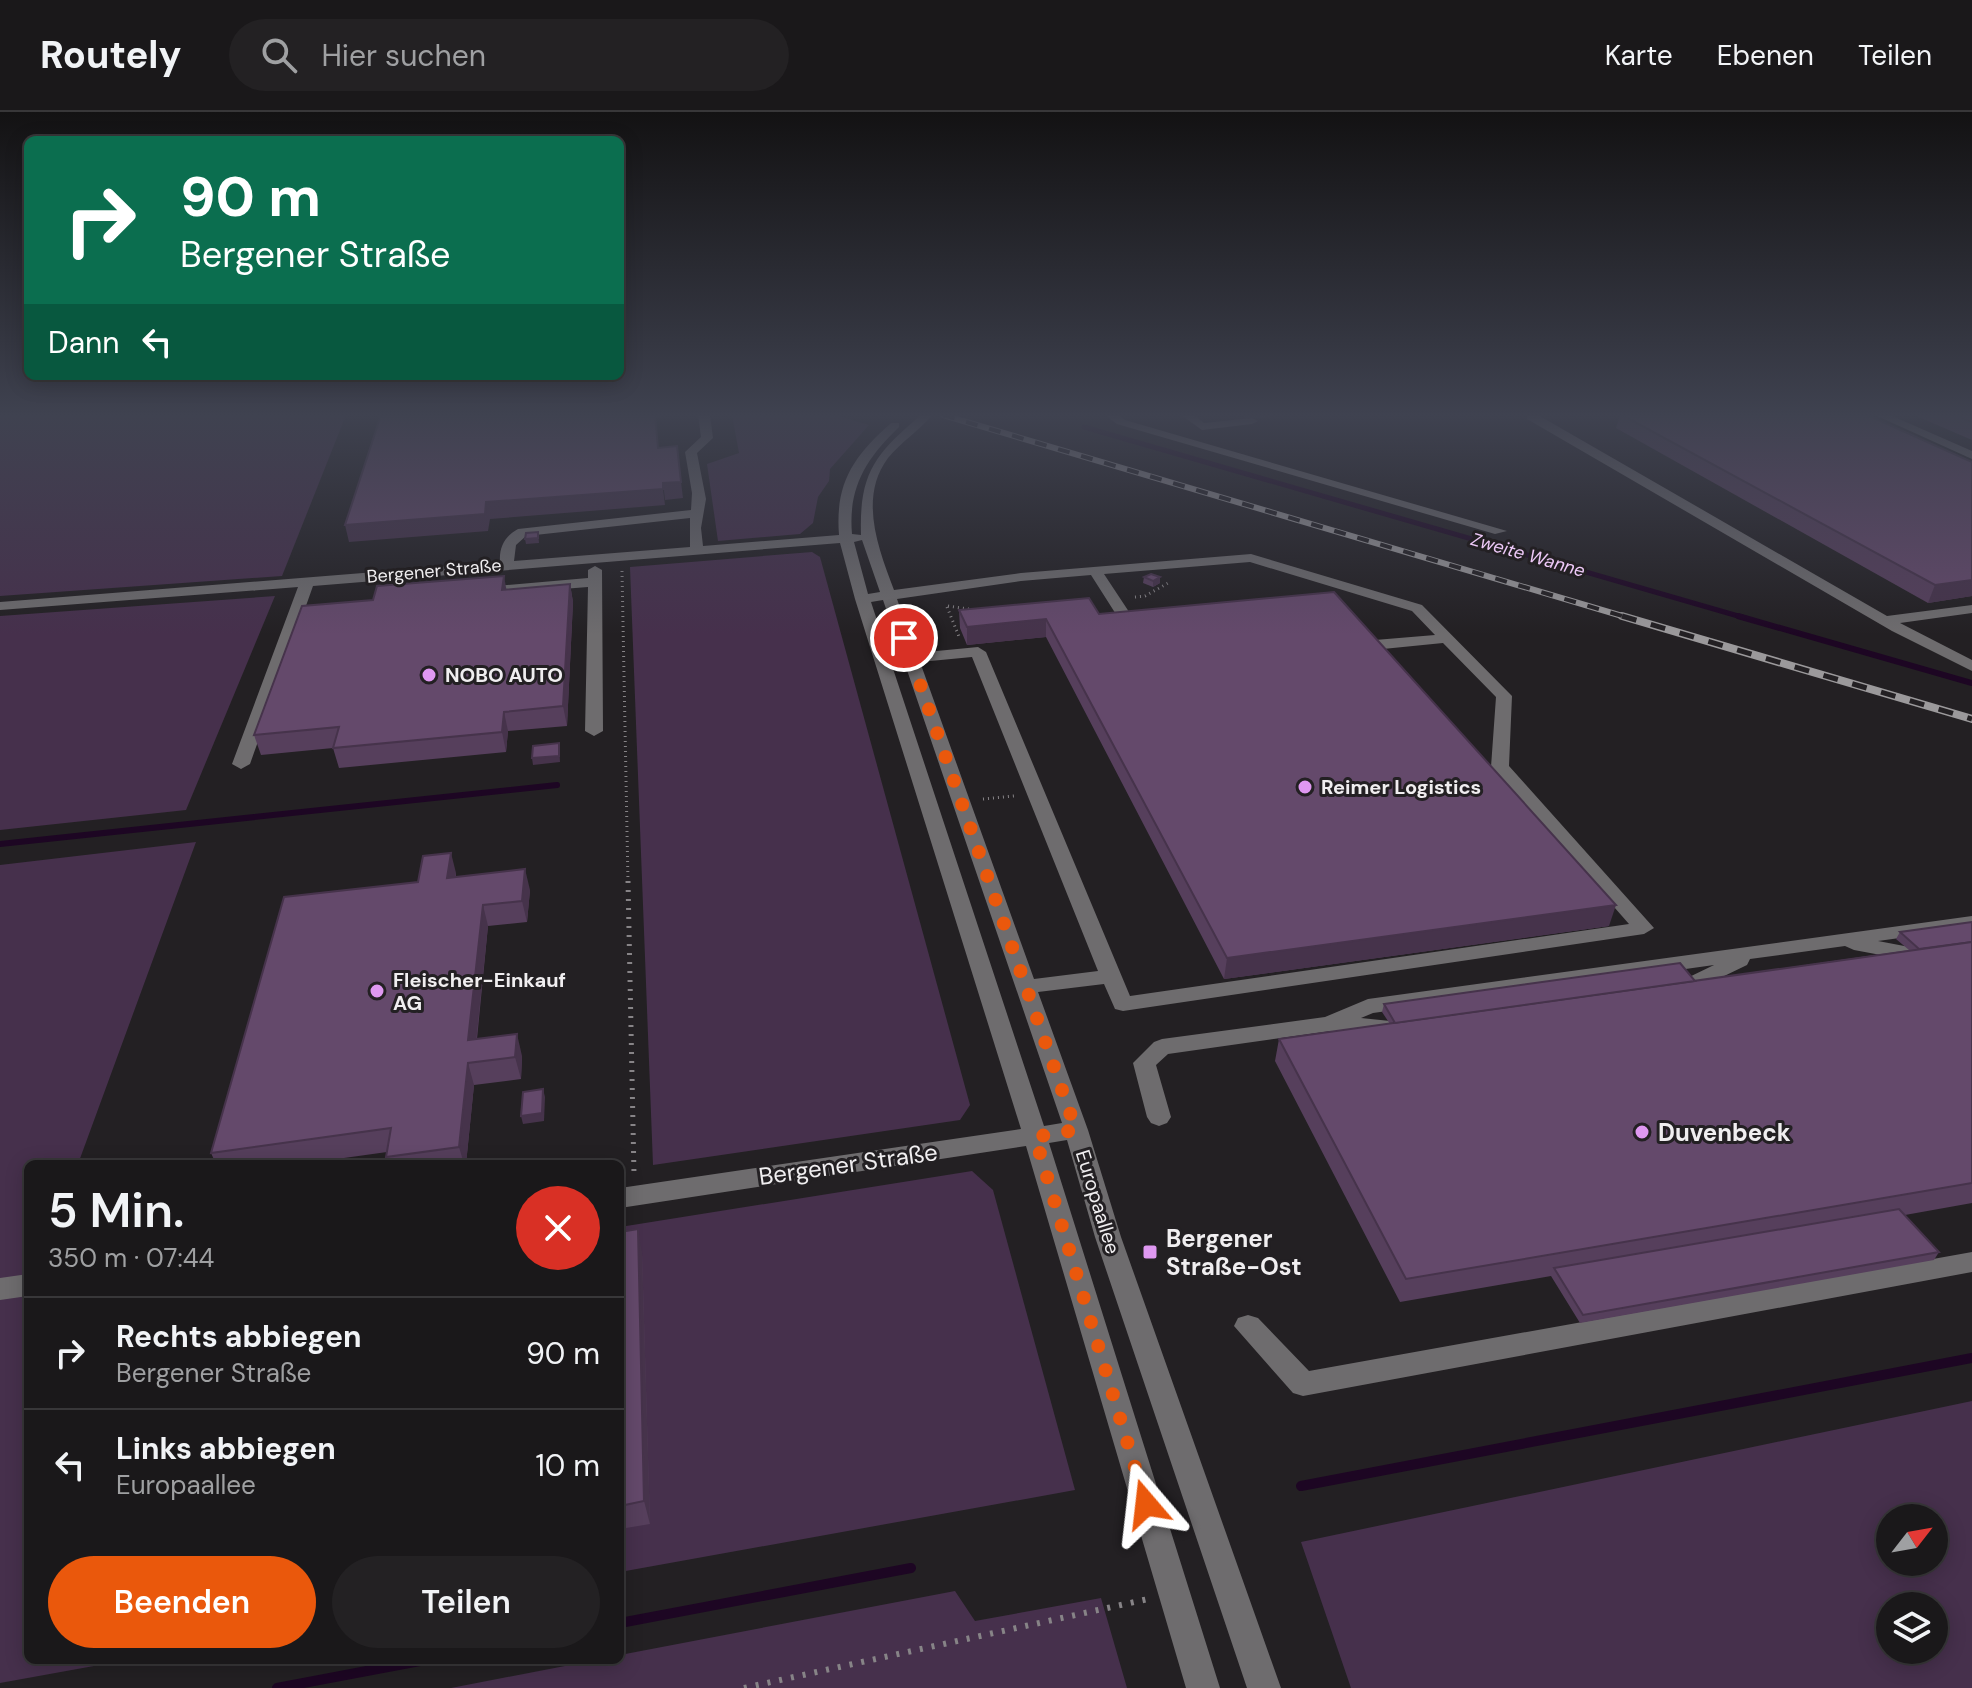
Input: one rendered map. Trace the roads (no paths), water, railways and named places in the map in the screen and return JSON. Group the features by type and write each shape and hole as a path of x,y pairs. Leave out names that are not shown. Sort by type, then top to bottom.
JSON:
{"street":[{"path":"697,489 699,505 694,514 694,541 698,550"},
{"name":"Europaallee","path":"849,489 843,511 845,539 862,599 1035,1137 1203,1688"},
{"name":"Europaallee","path":"869,489 866,499 868,537 1076,1130 1108,1237 1264,1688"},
{"path":"1352,489 1500,531"},
{"path":"1654,489 1885,621 1972,666"},
{"path":"508,565 506,557 511,540 523,532 694,514"},
{"name":"Bergener Straße","path":"0,606 868,537"},
{"path":"594,731 595,558"},
{"path":"862,599 890,596 943,598 1021,577 1251,558 1417,608 1504,696 1500,767 1644,928 1123,1004 978,652 911,658"},
{"path":"1132,568 1150,575"},
{"path":"1095,571 1131,627"},
{"path":"241,764 306,606 307,581"},
{"path":"470,593 595,582"},
{"path":"1885,621 1972,609"},
{"path":"869,620 898,618"},
{"path":"1363,646 1447,638"},
{"path":"1955,659 1972,657"},
{"path":"1330,1024 1368,1006 1972,922"},
{"path":"1836,941 1913,954"},
{"path":"1691,985 1754,952"},
{"path":"1025,987 1111,976"},
{"path":"1159,1117 1144,1063 1162,1047 1330,1024 1392,1027"},
{"name":"Bergener Straße","path":"627,1196 1076,1130"},
{"path":"1248,1326 1303,1384 1972,1262"},
{"path":"0,1289 24,1286"}],"waterway":[{"name":"Zweite Wanne","path":"1297,489 1745,618"},
{"name":"Zweite Wanne","path":"1738,616 1972,683"},
{"path":"0,844 557,785"},
{"path":"1301,1486 1972,1358"},
{"path":"624,1622 911,1568"},
{"path":"277,1688 404,1664"}],"railway":[{"path":"1192,489 1629,618"},
{"path":"1622,616 1972,719"}],"place":[{"name":"NOBO AUTO","path":"429,675"},
{"name":"Reimer Logistics","path":"1305,787"},
{"name":"Fleischer-Einkauf AG","path":"377,991"},
{"name":"Duvenbeck","path":"1642,1132"},
{"name":"Bergener Straße-Ost","path":"1150,1252"}]}
